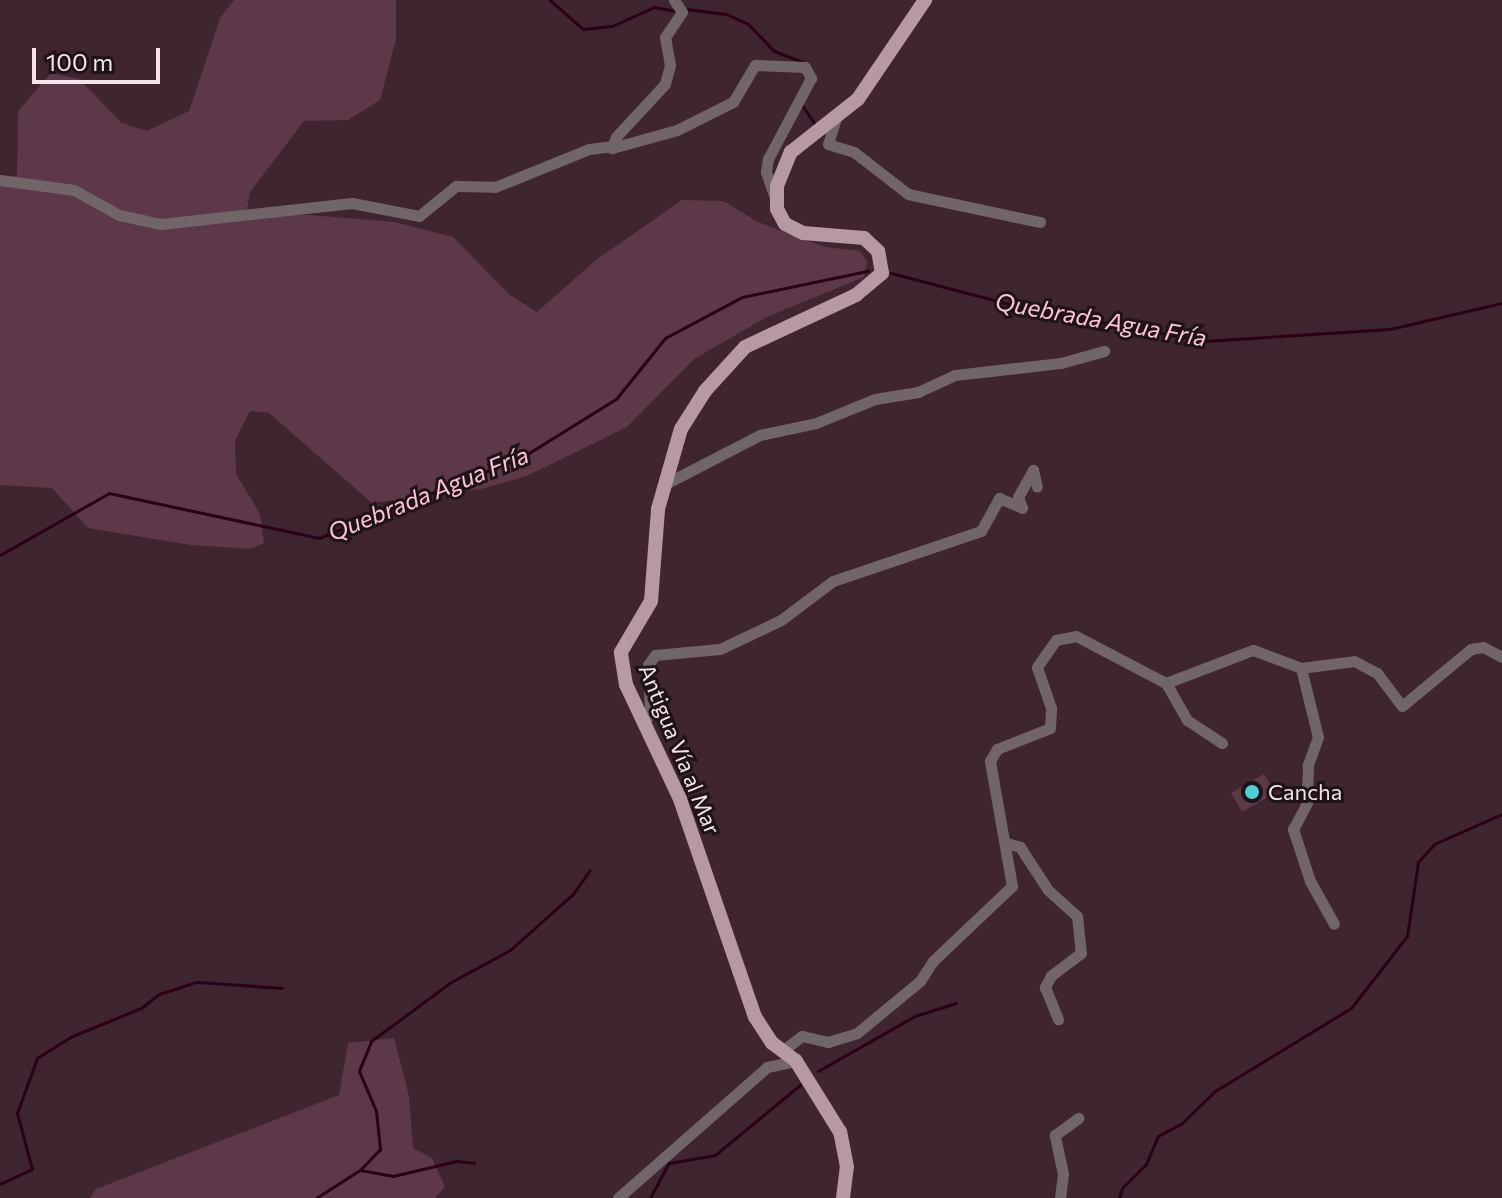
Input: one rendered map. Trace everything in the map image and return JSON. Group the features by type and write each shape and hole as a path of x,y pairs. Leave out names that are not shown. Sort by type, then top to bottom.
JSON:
{"main road":[{"path":"775,198 791,152 858,99 925,0"},
{"name":"Antigua Vía al Mar","path":"775,198 781,218 795,230 849,234 871,242 882,273 856,295 759,338 731,359 681,429 665,484 654,541 651,601 621,652 626,685 680,799 755,1017 782,1051 796,1061 840,1132 847,1167 843,1198"}],"street":[{"path":"612,146 665,84 670,65 665,37 682,12 674,0"},
{"path":"0,180 74,190 119,215 161,224 352,203 419,216 456,186 495,187 589,149 612,146 622,149 677,130 733,102 755,65 805,67 811,78 768,159 766,172 775,198"},
{"path":"836,118 828,144 854,152 908,194 1040,222"},
{"path":"665,484 760,435 816,423 875,399 918,392 955,375 1061,363 1104,351"},
{"path":"644,725 650,711 648,665 655,655 720,649 781,620 833,581 981,531 999,498 1022,508 1018,497 1033,470 1037,487"},
{"path":"782,1051 802,1036 828,1042 848,1038 920,981 933,961 1012,886 1007,843 990,761 997,749 1050,728 1051,708 1036,672 1044,651 1063,637 1076,636 1166,683 1187,720 1222,743"},
{"path":"1166,683 1253,650 1301,668 1364,664 1377,673 1395,701 1406,706 1437,673 1471,649 1483,647 1502,657"},
{"path":"1301,668 1318,737 1308,765 1307,803 1293,829 1310,881 1334,924"},
{"path":"1007,843 1020,847 1048,890 1077,916 1081,953 1051,976 1045,987 1058,1020"},
{"path":"618,1198 767,1067 796,1061"},
{"path":"1060,1198 1063,1174 1055,1135 1078,1118"}],"shaded area":[{"path":"234,0 396,0 396,39 380,100 348,120 304,121 250,192 247,210 394,222 453,237 510,295 537,312 596,260 682,200 723,201 758,222 825,247 860,251 867,261 864,277 767,317 694,359 627,427 527,476 481,489 372,503 269,413 250,411 235,441 236,474 260,514 264,543 251,549 191,545 88,528 52,488 0,485 0,185 17,175 18,111 51,73 79,79 122,123 147,131 189,111 220,18"},
{"name":"Cancha","path":"1264,774 1275,793 1242,812 1231,793"},
{"path":"394,1038 409,1096 413,1148 432,1158 445,1187 435,1198 90,1198 96,1189 339,1095 348,1043"}],"waterway":[{"path":"550,0 583,29 612,26 654,7 677,11"},
{"path":"686,9 726,14 748,24 774,51 803,62"},
{"path":"802,105 815,124"},
{"name":"Quebrada Agua Fría","path":"0,555 109,493 319,538 524,456 616,399 665,338 742,297 868,271"},
{"name":"Quebrada Agua Fría","path":"891,273 1028,309 1204,341 1390,329 1502,303"},
{"path":"1119,1198 1122,1188 1146,1164 1158,1136 1181,1124 1215,1091 1351,1008 1407,936 1418,862 1434,844 1502,814"},
{"path":"360,1170 380,1149 376,1111 359,1071 371,1041 451,982 510,950 573,894 590,870"},
{"path":"0,1184 32,1169 17,1113 37,1058 70,1037 141,1008 159,994 197,982 282,988"},
{"path":"818,1071 915,1016 956,1003"},
{"path":"650,1198 669,1163 715,1155 800,1085"},
{"path":"316,1198 360,1170 393,1176 456,1161 474,1163"}],"place":[{"name":"Cancha","path":"1252,792"}]}
